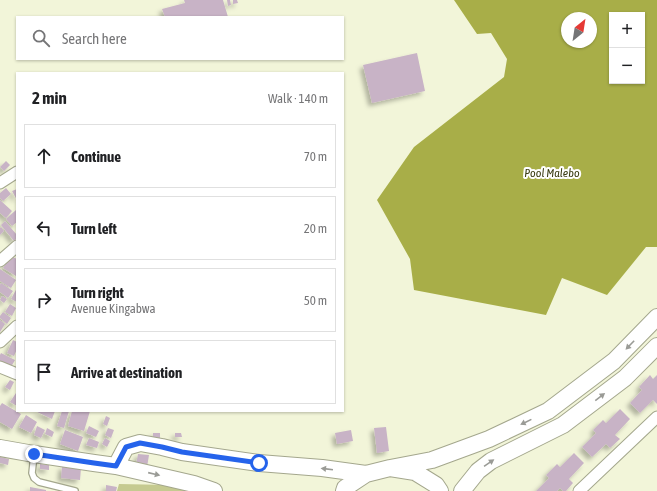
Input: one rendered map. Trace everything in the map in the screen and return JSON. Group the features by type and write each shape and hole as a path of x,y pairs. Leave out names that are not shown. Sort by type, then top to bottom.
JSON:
{"street":[{"path":"0,183 16,173"},
{"path":"0,262 16,247"},
{"path":"344,491 345,488 366,474 432,460 489,439 548,411 614,361 657,317"},
{"path":"0,342 16,327"},
{"path":"462,491 478,471 491,461 563,425 625,378 657,346"},
{"path":"0,368 16,374"},
{"path":"579,491 657,417"},
{"path":"116,466 126,447 140,443 182,452 259,463 322,468 366,474"},
{"path":"0,448 116,466 194,484 214,491"},
{"path":"390,468 415,472 436,486 440,491"}],"lane":[{"path":"34,454 32,473 34,478 39,482 75,491"}],"shaded area":[{"path":"119,484 169,485 189,491 117,491"}],"water":[{"name":"Pool Malebo","path":"454,0 657,0 657,247 646,247 607,295 562,278 546,315 414,290 410,259 377,200 414,147 504,77 507,59 491,33 477,34"}],"building":[{"path":"184,0 223,0 228,16 165,16 162,9 185,3"},
{"path":"227,0 230,0 231,5 228,6"},
{"path":"233,0 237,0 238,3 233,4"},
{"path":"417,53 425,91 372,103 363,65"},
{"path":"6,161 10,165 4,171 0,167"},
{"path":"6,188 11,194 3,201 0,198 0,193"},
{"path":"16,189 16,198 12,191"},
{"path":"0,200 12,211 6,218 0,213"},
{"path":"16,210 16,223 12,226 6,219"},
{"path":"5,221 16,234 16,239 14,241 1,225"},
{"path":"1,227 4,231 0,235 0,228"},
{"path":"11,256 16,258 16,276 3,268"},
{"path":"0,269 16,280 11,288 0,281"},
{"path":"1,283 13,291 8,298 0,292"},
{"path":"16,290 16,302 11,299"},
{"path":"2,296 7,299 4,303 0,300"},
{"path":"10,304 16,308 12,316 5,312"},
{"path":"3,312 11,318 7,324 0,318"},
{"path":"0,320 5,324 0,332"},
{"path":"13,340 16,342 16,351 14,356 7,353"},
{"path":"1,353 15,360 11,367 0,361"},
{"path":"650,375 653,379 657,375 657,404 653,400 640,413 630,403 642,390 639,387"},
{"path":"10,380 14,382 10,390 5,387"},
{"path":"16,393 16,405 10,402"},
{"path":"2,403 21,414 12,429 0,422 0,406"},
{"path":"620,409 630,419 615,435 620,439 610,448 606,444 592,457 582,447 596,433 593,430 603,420 606,423"},
{"path":"37,412 55,412 52,419"},
{"path":"62,412 69,412 64,428 57,426"},
{"path":"72,412 90,412 84,431 68,426"},
{"path":"26,415 37,422 31,433 19,427"},
{"path":"106,416 110,418 107,426 103,424"},
{"path":"37,426 45,430 41,438 34,435"},
{"path":"89,426 99,431 96,437 86,433"},
{"path":"386,427 389,451 377,453 374,428"},
{"path":"47,428 54,432 52,437 45,434"},
{"path":"108,428 114,430 111,438 105,435"},
{"path":"65,430 83,437 78,451 60,444"},
{"path":"351,430 353,441 337,444 335,433"},
{"path":"153,433 160,433 160,438 153,438"},
{"path":"175,433 181,433 182,437 175,437"},
{"path":"89,438 99,442 97,448 86,445"},
{"path":"105,438 110,441 107,447 102,444"},
{"path":"574,453 584,463 569,479 573,483 566,491 563,491 560,488 557,491 536,491 549,478 546,475 557,464 560,467"},
{"path":"138,454 149,455 147,467 136,465"},
{"path":"0,457 9,459 8,465 0,463"},
{"path":"40,464 49,465 49,470 40,469"},
{"path":"62,466 81,468 80,480 61,478"},
{"path":"106,485 117,487 116,491 106,491"},
{"path":"30,487 46,490 46,491 30,491"}],"route":[{"path":"34,454 116,466 126,447 140,443 182,452 259,463"}]}
